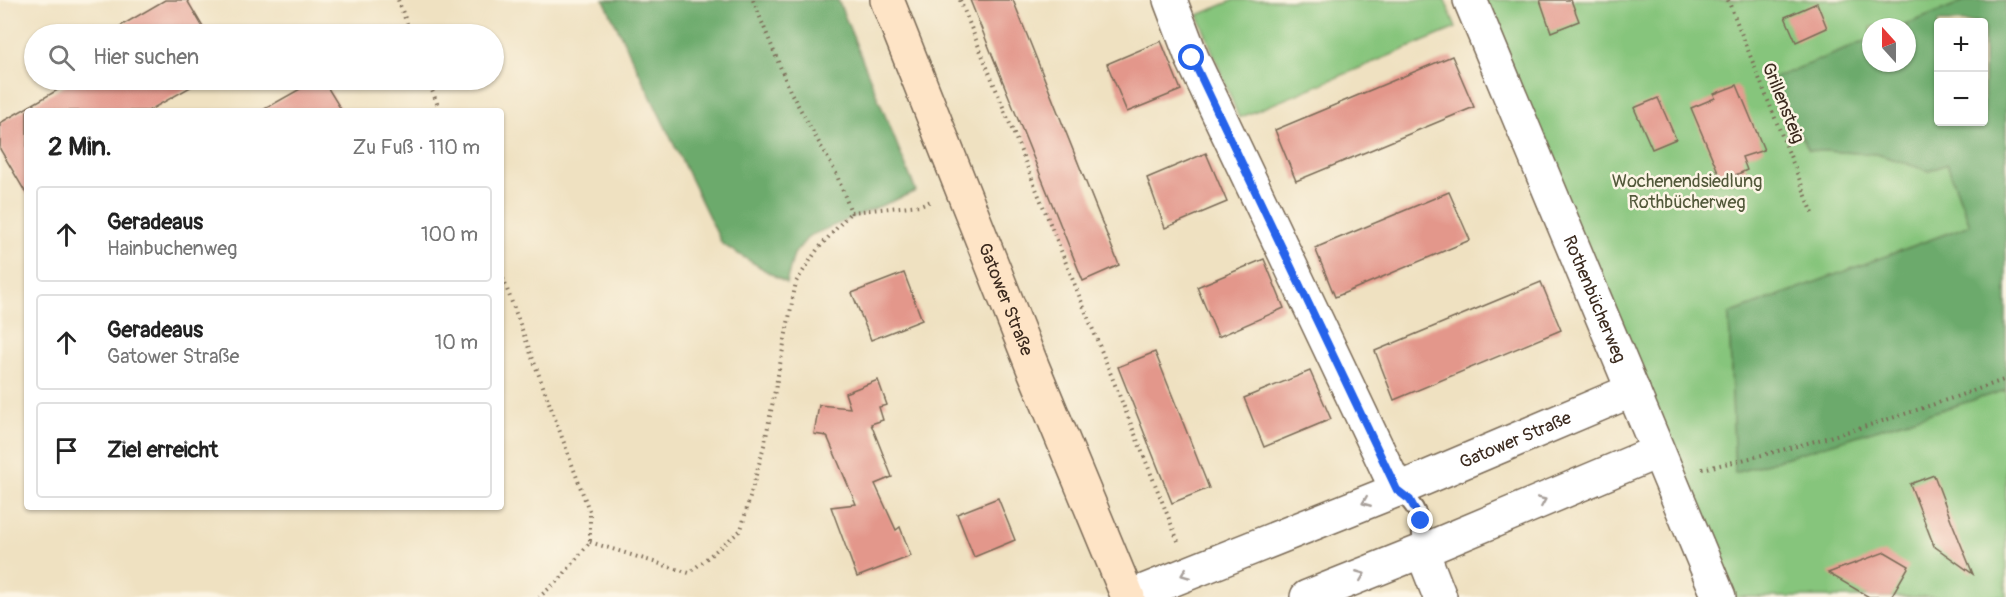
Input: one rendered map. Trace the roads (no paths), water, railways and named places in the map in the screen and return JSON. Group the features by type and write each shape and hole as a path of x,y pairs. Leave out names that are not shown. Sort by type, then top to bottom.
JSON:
{"main road":[{"name":"Gatower Straße","path":"887,0 1033,368 1128,597"}],"street":[{"path":"1170,0 1192,58 1397,490"},
{"name":"Rothenbücherweg","path":"1470,0 1719,597"},
{"name":"Gatower Straße","path":"1128,597 1397,490 1633,390"},
{"path":"1307,597 1422,551 1663,464"},
{"path":"1422,551 1440,597"}],"lane":[{"path":"1397,490 1410,500 1421,521 1422,551"}],"park label":[{"name":"Wochenendsiedlung Rothbücherweg","path":"1687,192"}]}
